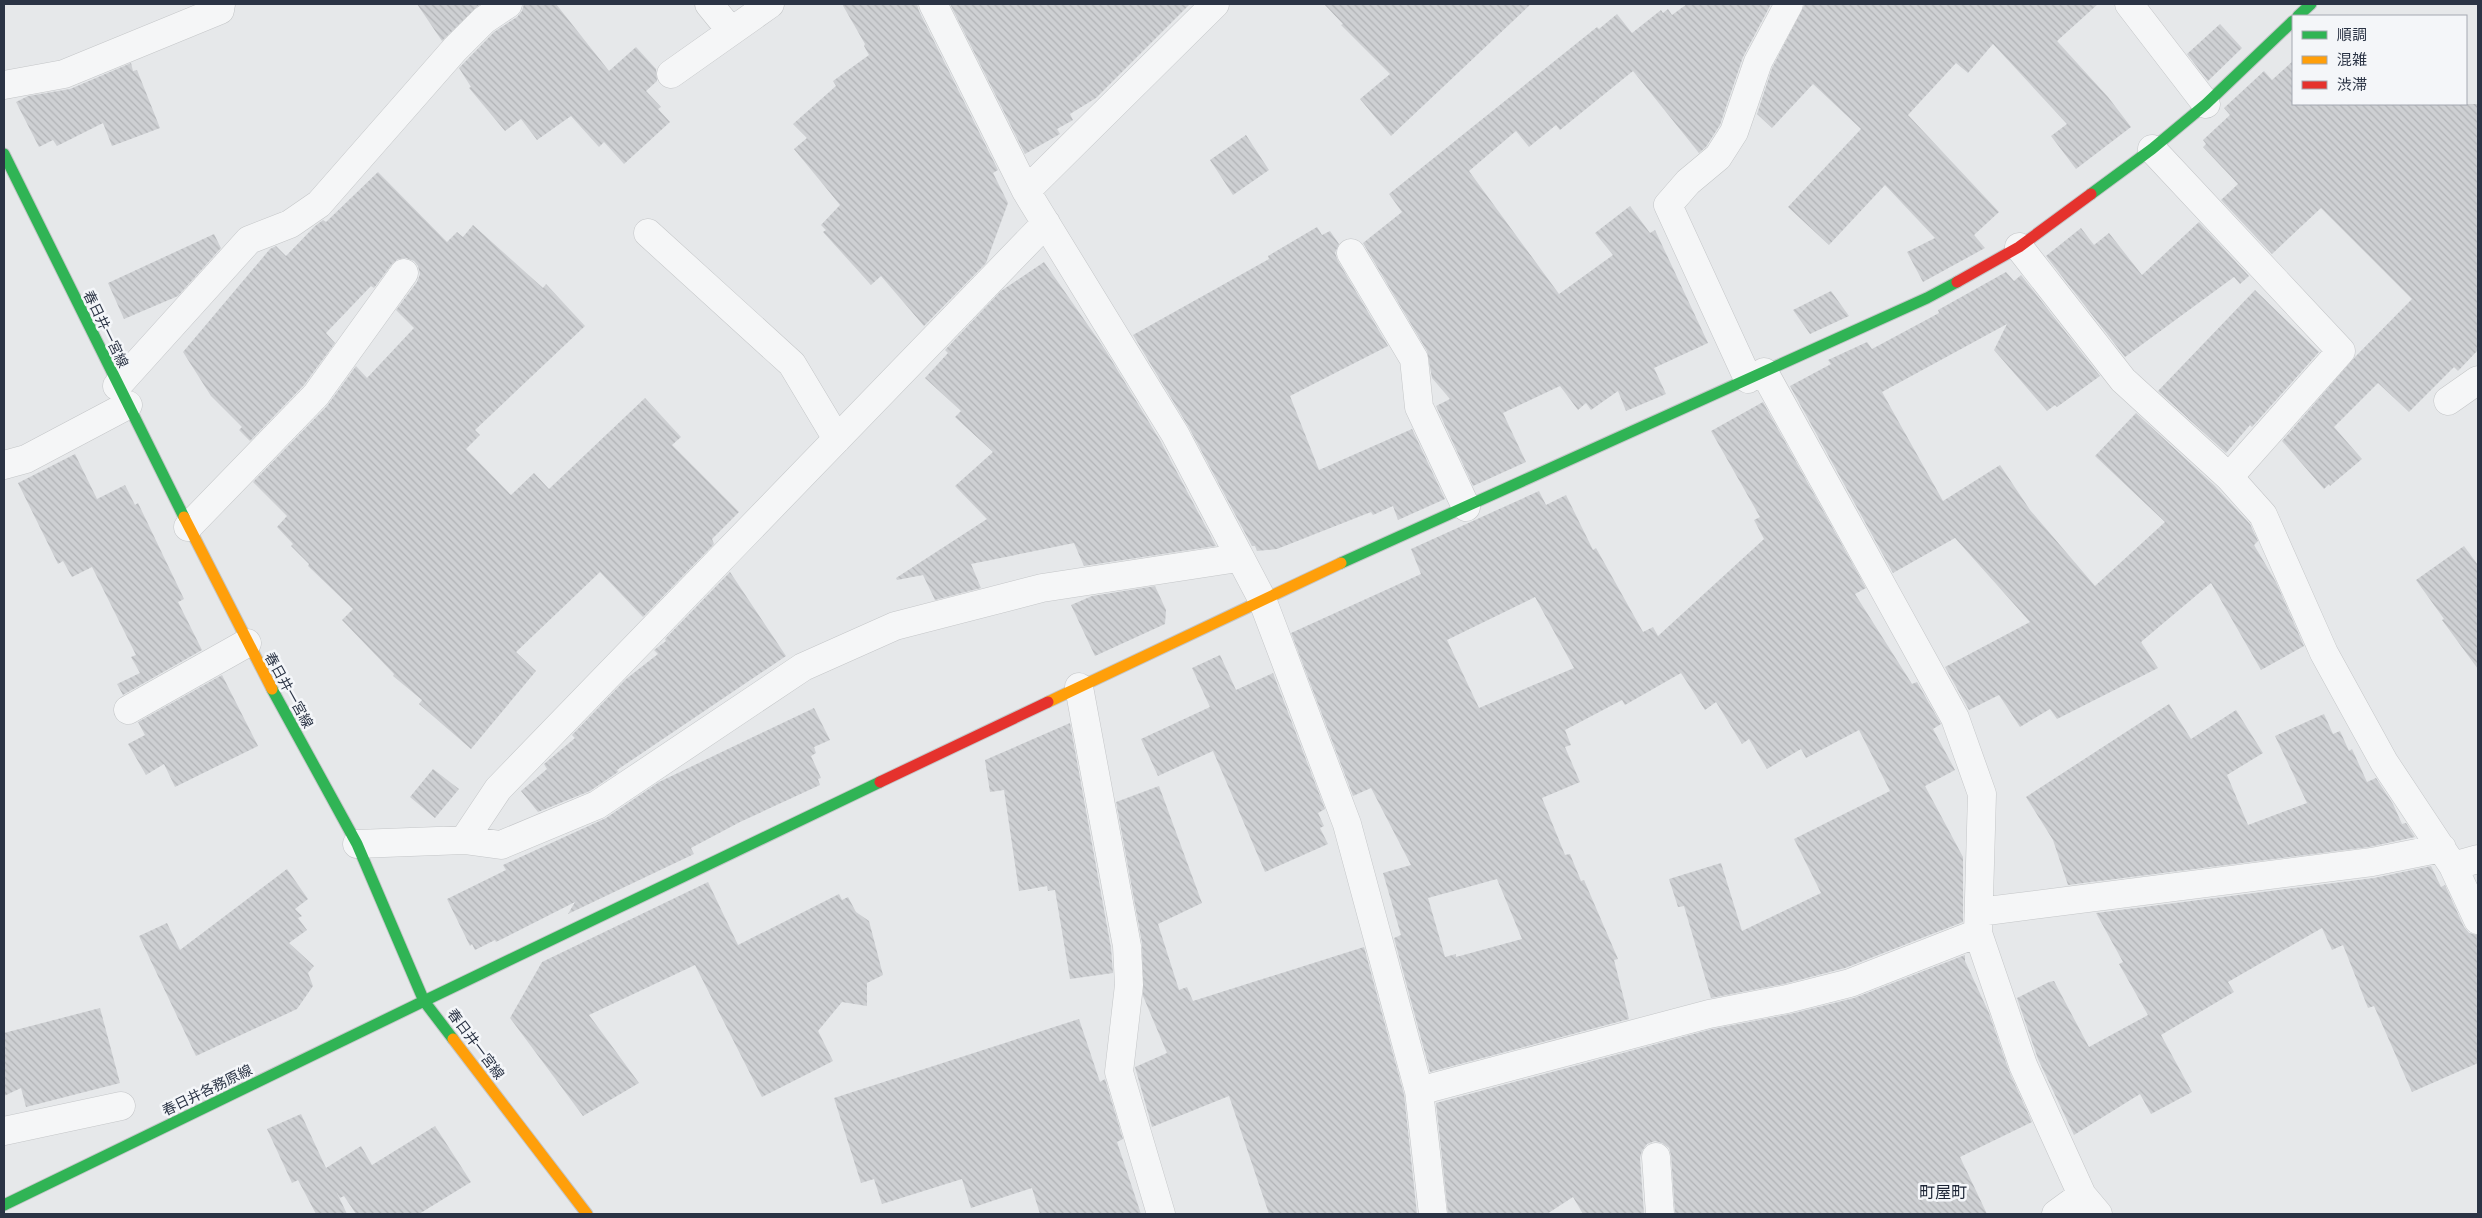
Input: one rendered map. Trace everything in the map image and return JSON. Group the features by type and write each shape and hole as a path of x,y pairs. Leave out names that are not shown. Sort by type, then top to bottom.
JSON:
{"street":[{"path":"4,85 64,74 220,10 221,4"},
{"path":"4,466 26,459 122,395 250,240 290,224 319,204 455,49 479,12 508,4"},
{"path":"710,4 731,31"},
{"path":"671,74 770,4"},
{"path":"933,4 1026,191 1175,434 1238,558 1262,599 1347,824 1419,1092 1433,1214"},
{"path":"1026,191 1215,4"},
{"path":"1788,4 1758,62 1734,132 1718,157 1688,182 1668,205 1756,376 1955,718 1982,794 1978,923 2023,1065 2090,1204 2056,1214"},
{"path":"2129,4 2206,104"},
{"path":"2299,15 2311,4"},
{"name":"春日井各務原線","path":"4,1205 424,1001 1262,599 1927,298 2019,246 2152,149 2206,104 2292,22"},
{"path":"2152,149 2341,351 2228,477"},
{"name":"春日井一宮線","path":"4,154 122,395 247,643 357,844 424,1001 587,1214"},
{"path":"464,840 498,789 1046,223"},
{"path":"648,233 792,364 837,439"},
{"path":"2019,246 2124,380 2228,477 2263,515 2324,653 2384,762 2458,858 2478,920"},
{"path":"1351,252 1414,359 1419,407 1466,506"},
{"path":"188,526 316,395 404,273"},
{"path":"2448,401 2478,380"},
{"path":"357,844 464,840 501,845 597,805 803,667 895,626 1042,588 1238,558"},
{"path":"128,710 247,643"},
{"path":"1079,686 1128,946 1129,985 1119,1072 1161,1214"},
{"path":"1419,1092 1709,1014 1787,999 1850,983 1978,923 2372,862 2458,858"},
{"path":"4,1131 120,1106"},
{"path":"1656,1156 1660,1214"}],"building":[{"path":"417,4 480,4 442,41"},
{"path":"524,4 556,4 609,71 636,47 656,69 657,81 646,91 661,107 658,109 670,122 624,164 604,142 599,147 571,116 537,140 521,119 505,131 469,88 471,87 459,68 494,32 517,17 522,11"},
{"path":"842,4 917,4 998,170 993,173 1008,203 986,263 924,326 881,276 871,285 823,232 826,230 821,225 840,205 794,149 807,138 793,124 836,86 833,81 869,55 864,46 865,44"},
{"path":"950,4 1190,4 1096,98 1070,114 1073,120 1057,129 1060,134 1025,154"},
{"path":"1324,4 1531,4 1391,136 1360,99 1390,74 1341,25 1343,24"},
{"path":"1687,4 1771,4 1743,57 1720,125 1706,147 1699,153 1633,71 1560,130 1556,125 1529,147 1516,131 1469,171 1559,294 1613,255 1595,233 1630,206 1650,233 1655,230 1708,343 1654,368 1666,394 1626,411 1618,391 1591,410 1586,403 1578,410 1560,386 1503,413 1526,462 1473,486 1436,406 1450,399 1432,378 1427,351 1363,243 1402,212 1389,194 1597,27 1599,29 1617,14 1632,33 1661,10 1663,13 1668,9 1672,15"},
{"path":"1805,4 2098,4 2057,41 2108,97 2131,127 2076,169 2051,136 2067,124 1993,44 1968,73 1956,63 1908,115 1999,212 1974,235 1985,248 1923,282 1907,252 1935,238 1885,185 1829,245 1788,207 1861,129 1813,84 1772,128 1757,114 1772,68"},
{"path":"2220,24 2242,48 2208,81 2187,54"},
{"path":"2292,62 2292,105 2478,104 2478,350 2458,371 2454,367 2409,412 2378,383 2334,427 2362,459 2324,489 2282,441 2355,357 2412,299 2321,208 2272,254 2221,200 2238,184 2203,147 2206,144 2203,140 2230,115 2224,108 2264,71 2272,80"},
{"path":"131,63 133,71 137,70 160,128 112,146 103,123 57,146 53,140 39,147 16,102 28,96 70,89"},
{"path":"1246,135 1269,170 1233,195 1210,160"},
{"path":"378,172 447,242 457,232 463,237 473,225 543,288 546,284 585,326 475,430 480,435 466,449 511,495 534,473 549,489 645,398 681,437 672,445 739,512 712,539 714,544 643,617 600,572 516,652 536,671 471,749 419,704 422,700 393,676 394,674 342,620 353,609 308,566 309,564 291,546 293,544 277,527 287,516 253,482 327,406 356,366 367,378 414,328 396,310 417,282 420,274 418,266 414,261 406,258 398,259 392,264 374,288 371,286 326,333 335,343 304,385 250,441 239,430 242,427 211,396 183,352 270,249 276,246 286,256 315,226 323,220 326,222"},
{"path":"2199,222 2249,276 2240,284 2234,277 2125,357 2046,256 2081,228 2094,245 2109,233 2142,275"},
{"path":"1317,227 1322,235 1330,231 1339,244 1335,253 1338,261 1388,346 1290,396 1319,470 1412,429 1445,499 1398,520 1393,506 1373,515 1371,512 1277,549 1257,551 1255,546 1252,546 1188,426 1133,335 1269,259 1268,256"},
{"path":"214,234 221,248 178,296 124,319 108,283"},
{"path":"1044,262 1106,351 1161,442 1216,546 1084,566 1074,543 971,564 981,588 935,600 923,575 897,580 896,578 987,519 955,486 993,452 955,417 961,411 925,378 948,353 945,350 1001,291"},
{"path":"2006,272 2014,281 2021,275 2100,376 2057,407 2055,405 2047,411 1994,350 2007,324 1882,392 1943,501 2000,465 2030,510 2095,586 2165,522 2095,456 2136,413 2214,485 2250,524 2258,541 2254,545 2276,582 2304,646 2261,670 2211,583 2141,642 2158,668 2057,719 2050,709 2020,727 1999,695 1969,710 1945,667 2030,622 1955,538 1893,573 1790,386 1831,364 1828,360 1867,342 1872,349 1939,313 1938,310"},
{"path":"2255,290 2319,352 2252,427 2250,425 2226,453 2158,391"},
{"path":"1831,291 1849,316 1810,334 1793,310"},
{"path":"1763,402 1866,588 1855,594 1912,684 1917,682 1941,724 1933,729 1955,770 1925,786 1963,857 1963,922 1845,968 1784,984 1711,998 1684,906 1678,907 1669,879 1721,863 1742,931 1821,893 1794,839 1890,791 1859,730 1806,758 1801,749 1767,769 1749,739 1742,744 1716,702 1705,710 1681,673 1625,705 1622,700 1565,730 1571,745 1565,747 1580,782 1542,798 1565,855 1570,854 1581,881 1584,880 1618,959 1614,960 1629,1019 1430,1072 1394,938 1401,935 1383,873 1411,865 1371,788 1353,796 1291,633 1421,574 1411,549 1539,491 1546,505 1566,495 1593,550 1596,548 1643,632 1653,627 1658,636 1764,539 1754,520 1760,517 1711,431","holes":["1535,597 1574,668 1479,708 1447,640","1497,879 1522,939 1456,957 1456,954 1445,957 1428,898"]},
{"path":"75,454 97,499 125,485 135,505 138,503 184,599 178,602 202,650 123,695 117,684 140,673 131,657 136,655 92,567 72,577 63,561 58,564 18,483"},
{"path":"2464,546 2478,565 2478,669 2442,620 2444,619 2416,580"},
{"path":"730,572 786,656 617,770 618,772 590,791 538,812 521,791 547,769 544,764 575,738 572,735 626,679 658,654 654,650 666,641 665,639"},
{"path":"1155,586 1166,610 1165,624 1095,656 1071,605 1092,596"},
{"path":"1220,655 1236,690 1273,673 1325,809 1318,813 1324,826 1320,828 1328,844 1265,872 1213,751 1158,776 1141,739 1210,707 1192,668"},
{"path":"222,675 258,746 175,787 164,764 146,775 128,744 145,735 138,722"},
{"path":"2169,704 2191,739 2236,710 2263,753 2227,775 2248,825 2307,803 2275,736 2324,714 2333,734 2340,731 2349,751 2352,749 2367,782 2376,778 2393,804 2402,824 2406,823 2415,837 2369,847 2068,885 2053,840 2026,797"},
{"path":"814,708 830,740 814,747 816,753 811,756 821,778 818,779 820,785 740,822 691,848 694,854 568,914 575,902 496,942 495,940 475,950 472,944 470,946 447,899 506,870 503,865 606,818 659,782"},
{"path":"1070,723 1111,948 1113,973 1070,979 1055,890 1048,891 1047,886 1019,891 1004,790 990,792 985,760"},
{"path":"433,769 459,789 435,818 410,797"},
{"path":"1159,786 1202,903 1158,924 1179,990 1187,987 1193,1001 1364,947 1404,1094 1417,1214 1269,1214 1229,1096 1152,1127 1135,1067 1167,1053 1143,996 1142,943 1116,802"},
{"path":"2431,866 2441,887 2445,885 2464,927 2469,933 2478,935 2478,1063 2412,1092 2374,1006 2368,1008 2343,945 2332,950 2322,928 2228,982 2234,992 2161,1035 2192,1092 2151,1114 2140,1094 2074,1135 2038,1059 2017,998 2054,981 2089,1047 2148,1015 2119,964 2123,962 2096,913 2374,878"},
{"path":"287,869 308,899 295,909 302,916 298,918 307,930 289,943 314,966 308,973 313,986 297,1009 196,1056 139,936 167,923 180,950"},
{"path":"708,882 738,945 839,894 842,900 848,897 856,912 869,921 883,975 867,983 867,1006 842,1002 818,1031 833,1061 762,1097 695,965 589,1015 639,1083 583,1116 510,1018 542,962"},
{"path":"1965,955 1965,961 1989,1013 2009,1071 2032,1122 1960,1157 1987,1214 1675,1214 1671,1155 1669,1148 1655,1141 1647,1144 1640,1158 1644,1214 1583,1214 1573,1197 1547,1214 1448,1214 1436,1103 1712,1029 1790,1014 1854,998"},
{"path":"100,1008 120,1083 26,1107 21,1088 4,1096 4,1033"},
{"path":"1079,1019 1100,1082 1105,1079 1123,1139 1117,1142 1141,1214 1040,1214 1032,1188 971,1208 962,1179 882,1204 874,1179 861,1183 834,1098"},
{"path":"301,1114 326,1168 361,1146 372,1165 435,1126 471,1182 419,1214 356,1214 344,1196 340,1198 336,1191 347,1214 316,1214 298,1180 292,1183 267,1129"}],"traffic: fast":[{"path":"2299,15 2311,4"},
{"path":"2091,194 2152,149 2206,104 2292,22"},
{"path":"4,154 184,517"},
{"path":"1341,563 1927,298 1957,282"},
{"path":"272,689 357,844 424,1001 453,1039"},
{"path":"424,1001 880,782"},
{"path":"4,1205 424,1001"}],"traffic: slow":[{"path":"184,517 272,689"},
{"path":"1048,702 1341,563"},
{"path":"453,1039 587,1214"}],"traffic: jam":[{"path":"1957,282 2019,247 2091,194"},
{"path":"880,782 1048,702"}],"district":[{"name":"町屋町","path":"1943,1192"}]}
